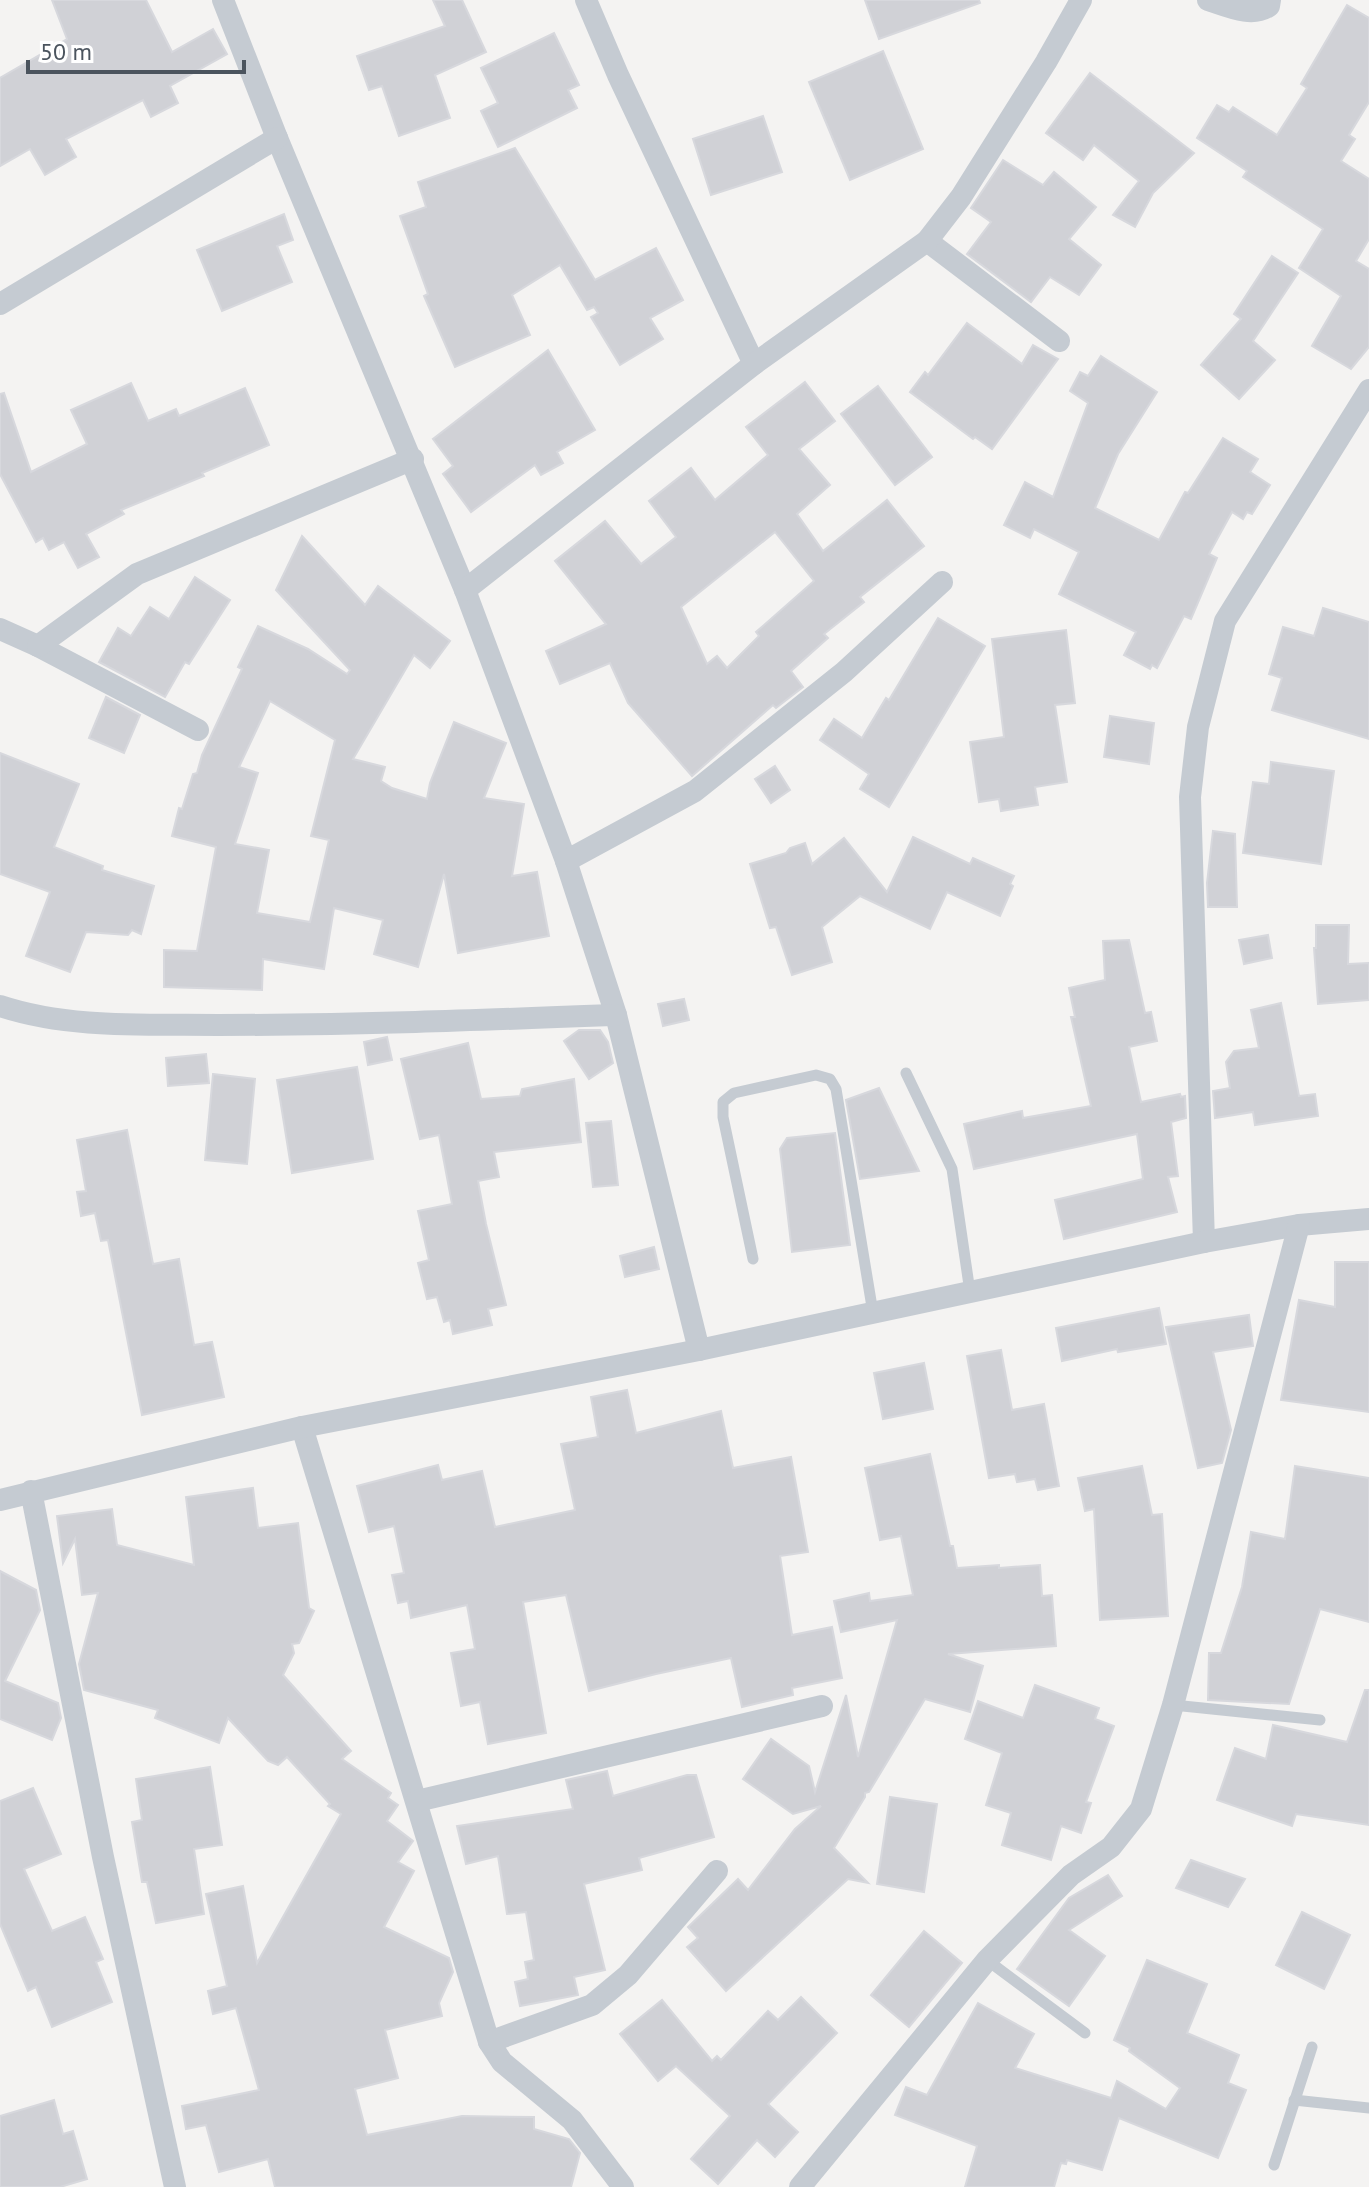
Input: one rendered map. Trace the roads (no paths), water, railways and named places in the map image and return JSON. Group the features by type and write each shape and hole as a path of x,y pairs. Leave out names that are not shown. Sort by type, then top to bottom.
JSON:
{"street":[{"path":"223,0 277,138 413,459 566,861 616,1015 699,1350"},
{"path":"586,0 754,364"},
{"path":"465,590 754,364 927,241 961,197 1081,0"},
{"path":"1208,0 1246,11 1261,11 1269,6 1270,0"},
{"path":"0,304 277,138"},
{"path":"927,241 1059,341"},
{"path":"1204,1242 1190,797 1198,727 1225,621 1369,390"},
{"path":"38,646 137,574 413,459"},
{"path":"566,861 695,791 844,672 942,582"},
{"path":"0,629 198,730"},
{"path":"0,1006 28,1015 112,1024 335,1025 616,1015"},
{"path":"0,1500 302,1427 699,1350 1204,1242 1299,1225 1369,1219"},
{"path":"800,2187 987,1960 1071,1875 1111,1847 1141,1809 1173,1705 1299,1225"},
{"path":"302,1427 489,2042 502,2062 572,2120 623,2187"},
{"path":"31,1491 103,1857 175,2187"},
{"path":"417,1801 822,1706"},
{"path":"489,2042 592,2005 628,1975 717,1871"}],"lane":[{"path":"906,1073 952,1169 970,1292"},
{"path":"753,1259 723,1117 723,1102 734,1093 816,1075 830,1079 836,1089 873,1313"},
{"path":"1173,1705 1320,1720"},
{"path":"987,1960 1085,2033"},
{"path":"1274,2165 1312,2047"},
{"path":"1294,2100 1369,2108"}]}
